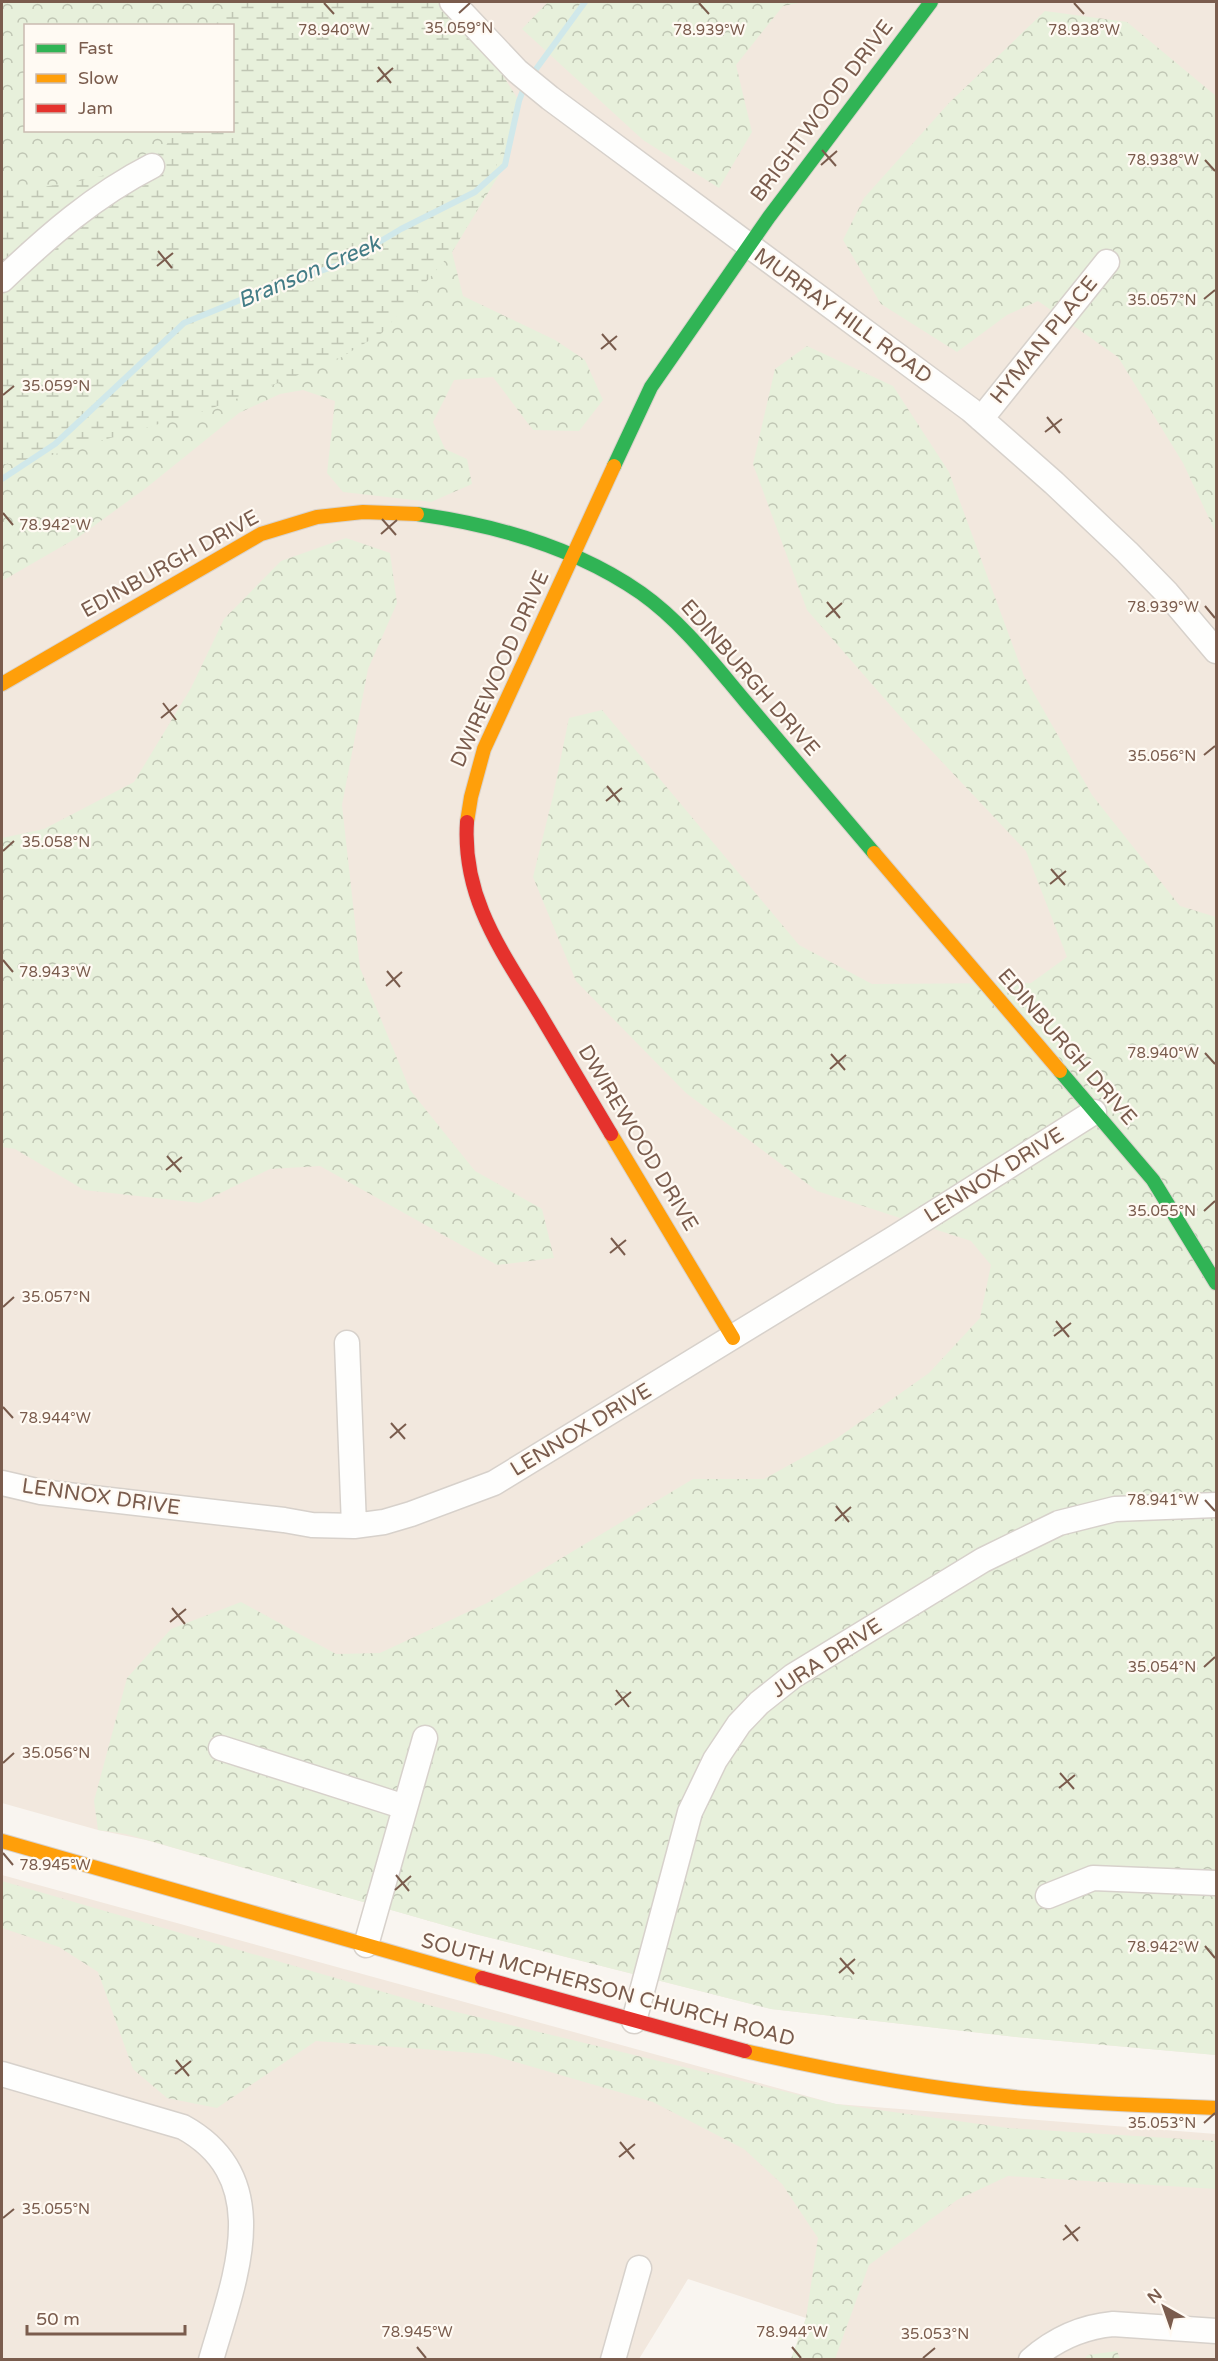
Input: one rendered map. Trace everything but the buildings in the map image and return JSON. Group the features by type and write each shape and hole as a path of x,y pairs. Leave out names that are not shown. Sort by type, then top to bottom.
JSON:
{"street":[{"name":"MURRAY HILL ROAD","path":"452,2 524,77 981,419 1054,483 1127,552 1167,593 1216,651"},
{"name":"BRIGHTWOOD DRIVE","path":"749,246 931,2"},
{"path":"2,280 45,239 90,203 152,166"},
{"name":"DWIREWOOD DRIVE","path":"733,1338 489,929 468,875 465,832 471,789 484,748 651,387 749,246"},
{"name":"HYMAN PLACE","path":"981,419 1107,262"},
{"name":"EDINBURGH DRIVE","path":"2,684 175,585 235,547 274,529 315,517 372,511 415,513 514,533 573,555 636,589 690,636 1153,1180 1216,1283"},
{"name":"LENNOX DRIVE","path":"2,1483 41,1492 312,1525 354,1526 384,1522 411,1514 494,1483 733,1338 1095,1112"},
{"path":"347,1343 354,1526"},
{"name":"JURA DRIVE","path":"634,2021 690,1812 715,1760 739,1724 759,1703 792,1676 982,1560 1059,1523 1115,1509 1216,1504"},
{"path":"366,1945 424,1738"},
{"path":"221,1748 405,1807"},
{"name":"SOUTH MCPHERSON CHURCH ROAD","path":"2,1841 728,2048 815,2068 900,2083 1001,2096 1216,2108"},
{"path":"1048,1896 1093,1878 1216,1883"},
{"path":"2,2074 183,2127 196,2134 222,2162 230,2174 240,2199 242,2240 234,2281 211,2360"},
{"path":"613,2360 639,2268"},
{"path":"1031,2360 1045,2348 1071,2333 1098,2325 1216,2331"}],"shaded area":[{"path":"2,2 1216,2 1216,2055 1016,2037 771,2009 475,1934 146,1840 98,1830 2,1803"},
{"path":"2,1875 836,2104 1216,2134 1216,2359 791,2359 806,2318 688,2279 639,2359 2,2359"}],"green space":[{"path":"2,2 429,2 519,101 505,165 452,252 463,296 555,340 585,360 603,400 579,431 533,430 493,377 454,380 433,422 445,449 467,459 472,484 431,502 343,492 327,473 335,401 303,390 280,394 239,413 146,488 80,536 2,581"},
{"path":"227,2 457,2 519,101 496,167 478,208 452,252 382,333 335,361 207,410 21,464 2,464 2,186 16,188 54,185 117,172 148,161 164,148 175,132 234,132 234,24 216,24"},
{"path":"548,2 805,2 783,6 736,65 752,132 719,188 643,140 522,29"},
{"path":"1045,11 1127,22 1216,96 1216,533 1183,463 1118,357 1038,301 1007,315 957,352 881,304 843,240 864,198 949,103"},
{"path":"807,346 893,386 949,472 1024,676 1092,795 1180,906 1216,917 1216,2055 1016,2037 771,2009 475,1934 126,1834 98,1830 94,1801 127,1678 171,1629 241,1602 336,1654 380,1653 487,1603 693,1479 764,1479 836,1439 929,1373 980,1318 991,1265 971,1241 817,1191 686,1093 576,981 533,877 569,718 602,710 799,945 872,984 1031,983 1067,957 1026,851 912,730 807,610 753,464 775,369"},
{"path":"346,538 390,553 397,603 368,669 342,805 360,968 410,1090 475,1171 542,1209 554,1258 497,1265 320,1166 270,1169 200,1203 84,1190 15,1149 2,1147 2,838 44,829 134,782 191,688 224,619 281,561"},
{"path":"2,1881 428,2005 836,2104 1008,2128 1216,2141 1216,2189 1008,2176 957,2200 869,2265 835,2359 791,2359 806,2318 818,2238 782,2184 744,2149 653,2102 488,2054 316,2041 217,2108 167,2098 133,2069 98,1972 59,1947 2,1928"},
{"path":"1117,2351 1120,2359 1084,2359 1088,2355"}],"waterway":[{"name":"Branson Creek","path":"531,76 585,2"},
{"name":"Branson Creek","path":"2,479 55,444 184,323 262,291 344,263 401,229 475,192 505,165 519,101 525,85"}],"traffic: fast":[{"path":"614,466 651,387 769,217 931,2"},
{"path":"417,514 476,525 534,540 616,577 656,604 696,644 874,853"},
{"path":"1060,1071 1153,1180 1216,1283"}],"traffic: slow":[{"path":"467,822 484,749 614,466"},
{"path":"2,684 261,534 317,517 363,512 417,514"},
{"path":"874,853 1060,1071"},
{"path":"611,1134 733,1338"},
{"path":"2,1841 482,1978"},
{"path":"745,2051 814,2066 954,2090 1072,2102 1216,2108"}],"traffic: jam":[{"path":"467,822 467,849 471,875 487,922 611,1134"},
{"path":"482,1978 745,2051"}]}
